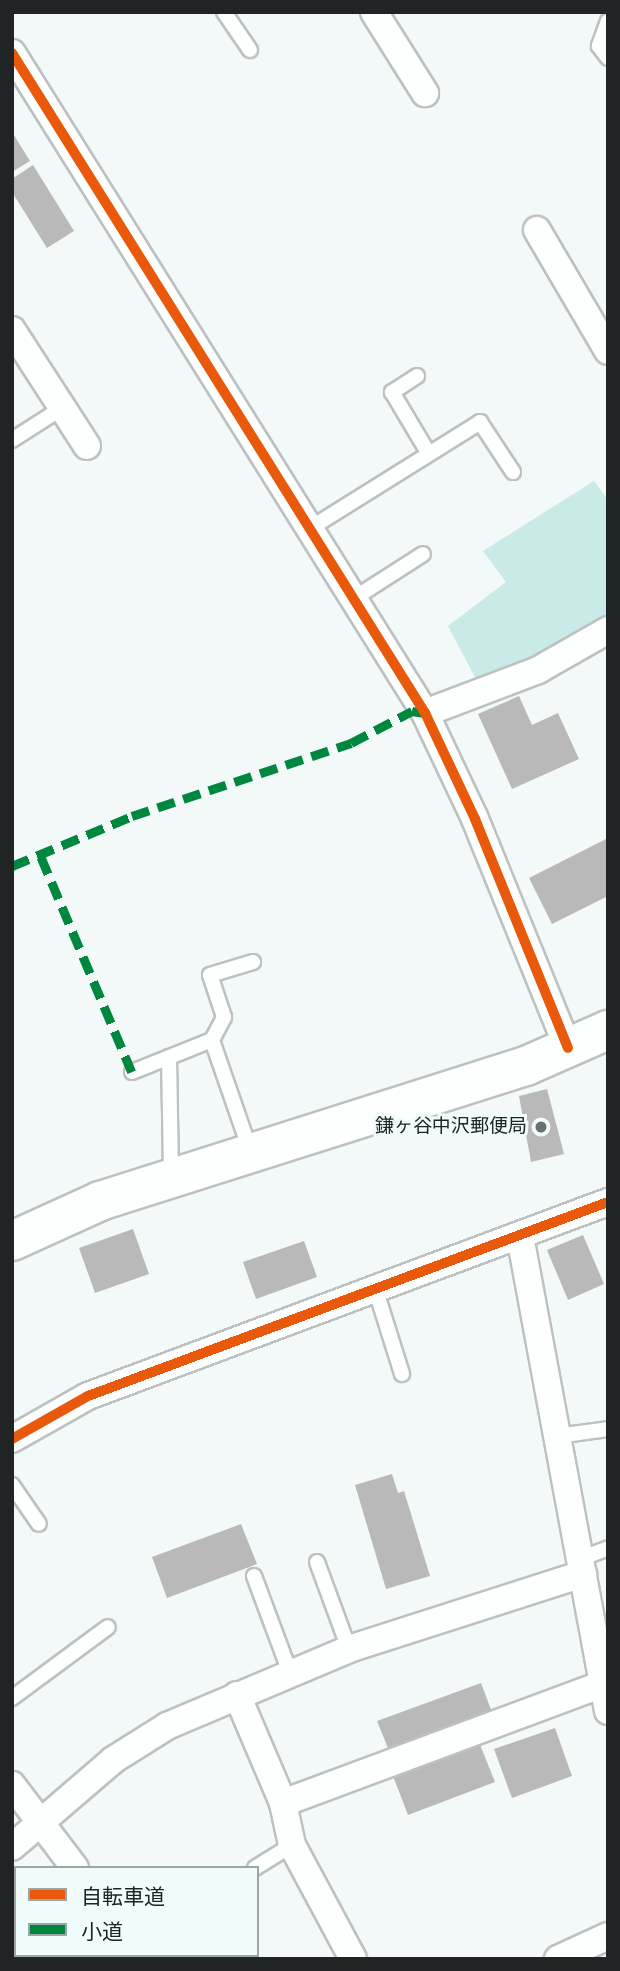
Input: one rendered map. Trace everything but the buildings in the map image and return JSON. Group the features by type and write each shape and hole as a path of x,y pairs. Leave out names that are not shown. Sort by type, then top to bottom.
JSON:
{"street":[{"path":"374,12 425,93"},
{"path":"12,53 425,713 475,819 568,1048"},
{"path":"537,230 608,351"},
{"path":"12,330 87,446"},
{"path":"425,713 538,670 608,630"},
{"path":"12,1241 171,1177 568,1048 608,1030"},
{"path":"12,1439 88,1396 376,1291 608,1202"},
{"path":"520,1236 581,1566 603,1656 603,1684 608,1711"},
{"path":"12,1847 124,1753 237,1695 349,1649 581,1566"},
{"path":"283,1803 603,1684"},
{"path":"237,1695 283,1803 292,1845 353,1959"},
{"path":"12,1785 74,1866"},
{"path":"558,1959 608,1936"}],"lane":[{"path":"224,12 250,50"},
{"path":"608,21 600,46 608,58"},
{"path":"417,376 392,392 429,454"},
{"path":"12,440 62,408"},
{"path":"309,529 481,422 513,472"},
{"path":"353,599 423,554"},
{"path":"132,1072 212,1041 224,1017 210,975 253,962"},
{"path":"212,1041 250,1150"},
{"path":"169,1057 171,1177"},
{"path":"376,1291 402,1374"},
{"path":"557,1436 608,1429"},
{"path":"12,1485 38,1524"},
{"path":"581,1566 608,1548"},
{"path":"317,1562 349,1649"},
{"path":"254,1576 290,1673"},
{"path":"12,1698 108,1627"},
{"path":"258,1866 292,1845"}],"shaded area":[{"path":"594,481 608,500 608,619 544,658 477,681 448,626 506,582 483,551"}],"marked path":[{"path":"12,866 132,816 351,743 412,711 425,713"},
{"path":"41,857 132,1072"}],"cycle path":[{"path":"12,53 425,713 475,819 568,1048"},
{"path":"12,1439 88,1396 608,1202"}],"place":[{"name":"鎌ヶ谷中沢郵便局","path":"541,1127"}]}
